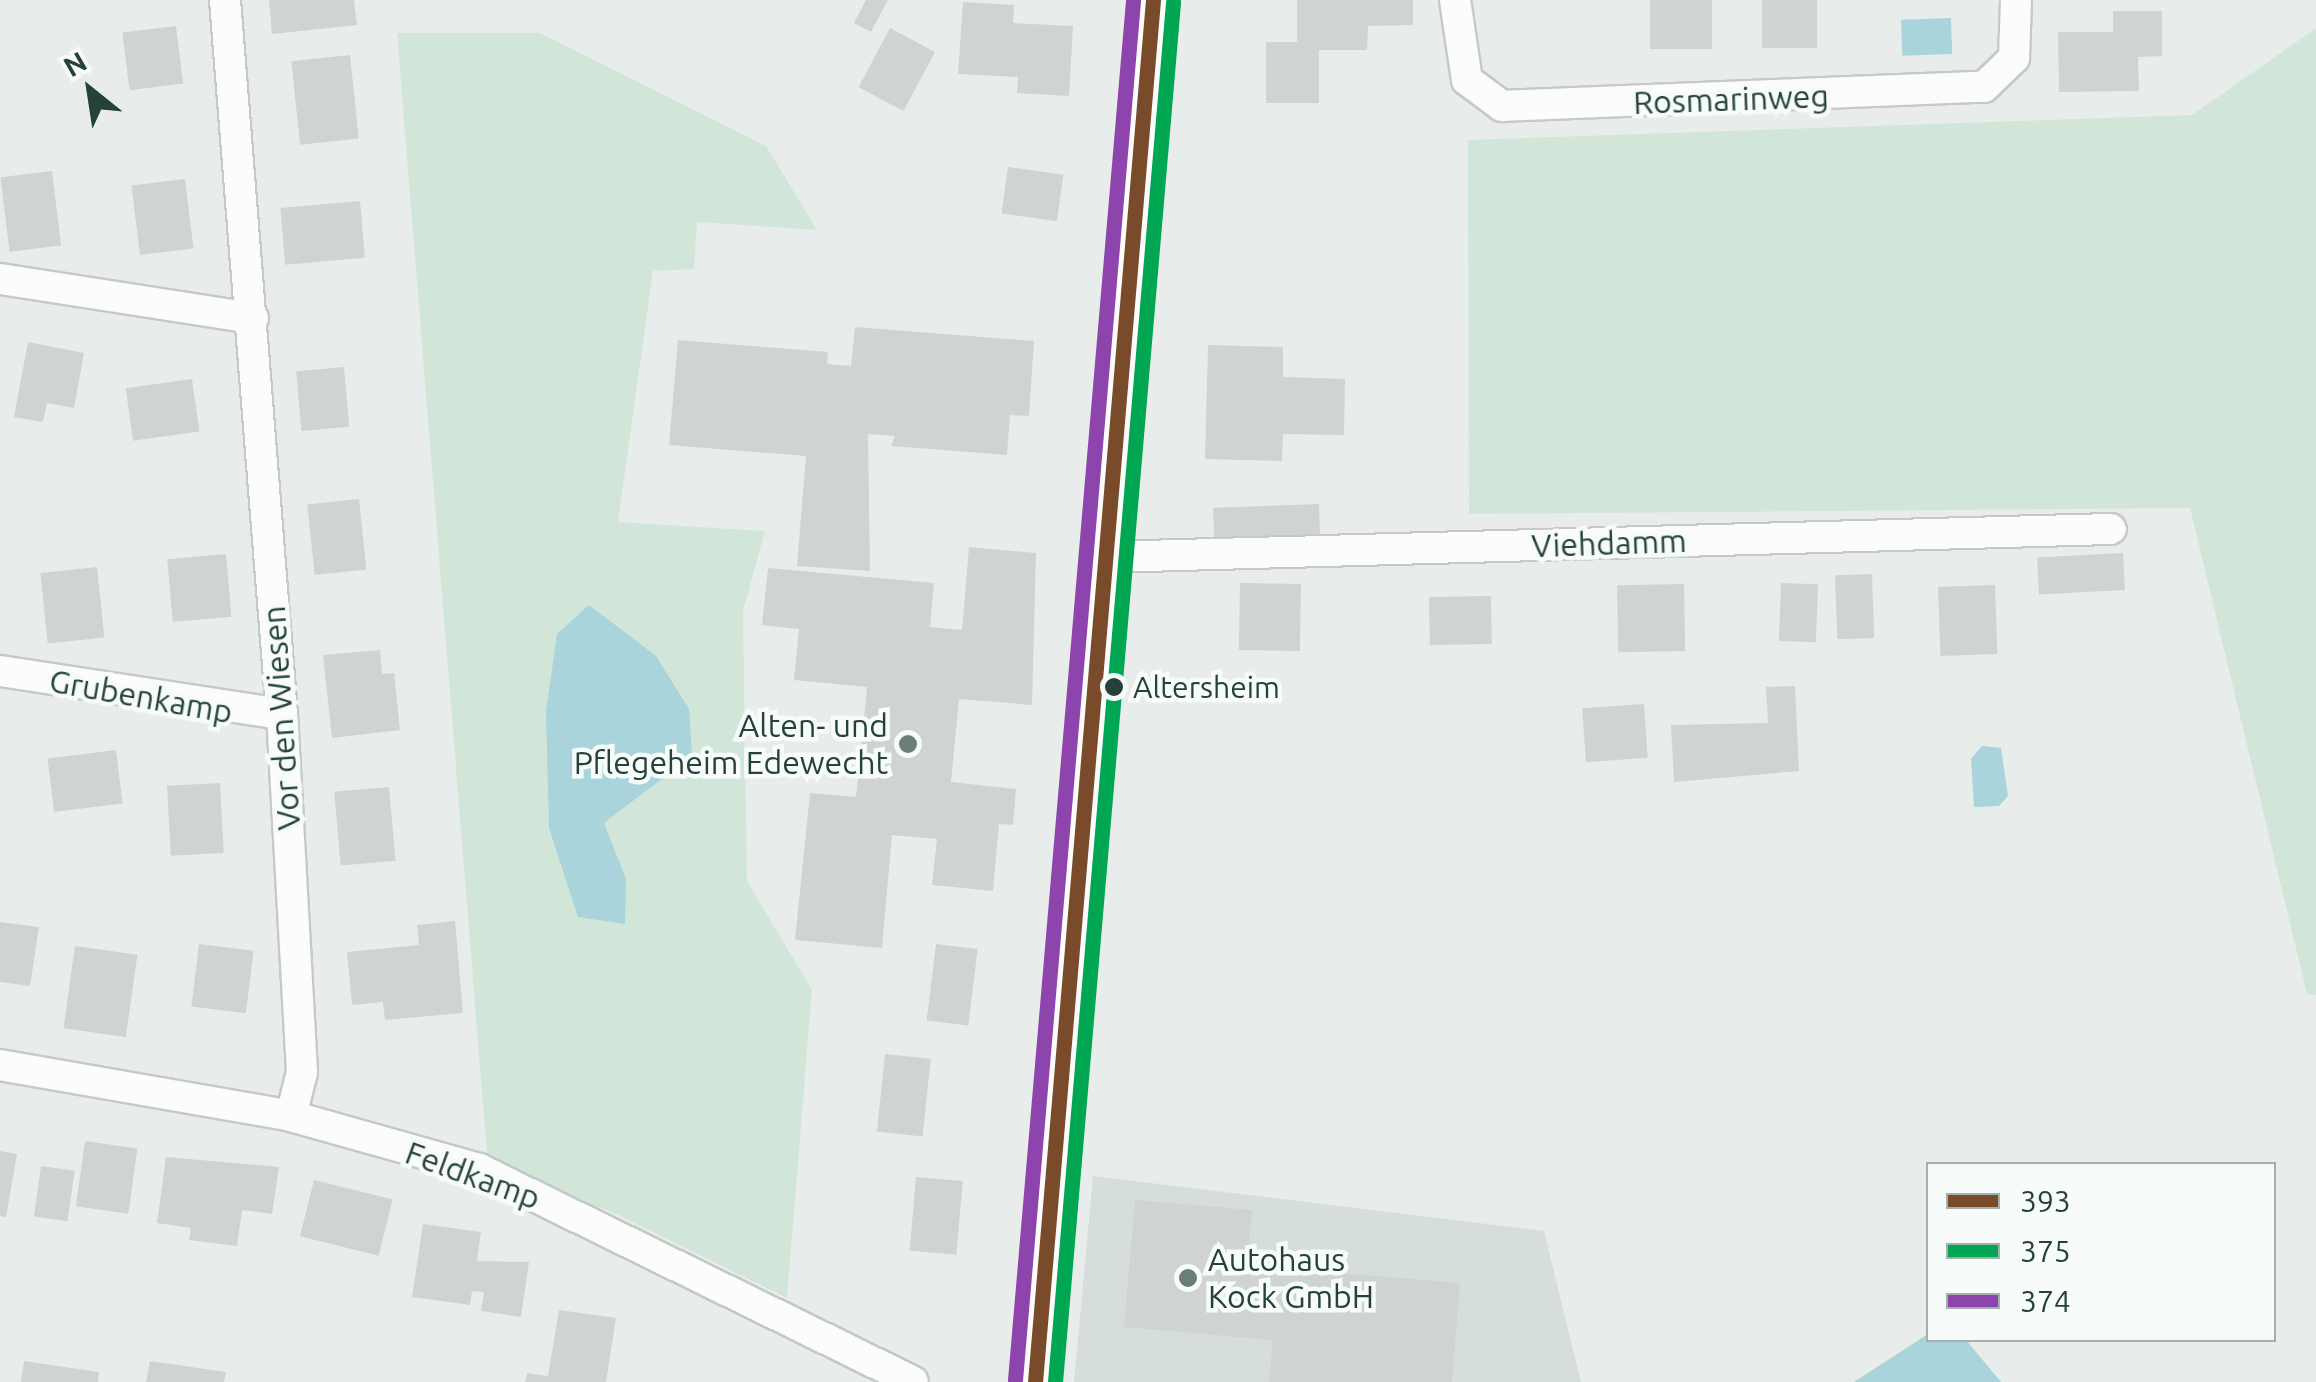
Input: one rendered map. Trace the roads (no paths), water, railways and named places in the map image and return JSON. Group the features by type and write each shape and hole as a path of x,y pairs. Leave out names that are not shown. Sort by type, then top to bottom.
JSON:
{"main road":[{"path":"1036,1382 1054,1212 1153,0"}],"street":[{"name":"Vor den Wiesen","path":"225,0 282,714 302,1072 290,1116"},
{"name":"Rosmarinweg","path":"1456,0 1467,80 1502,106 1984,87 2014,58 2016,0"},
{"path":"0,279 253,318"},
{"name":"Viehdamm","path":"1108,557 2111,530"},
{"name":"Grubenkamp","path":"0,671 282,714"},
{"name":"Feldkamp","path":"0,1065 290,1116 479,1169 913,1382"}],"water":[{"path":"1951,18 1952,54 1902,56 1901,20"},
{"path":"589,605 656,656 689,709 692,756 604,823 626,879 625,924 578,917 549,828 546,711 557,634"},
{"path":"1982,746 2001,748 2008,796 1999,806 1974,807 1971,759"},
{"path":"1926,1335 1926,1342 1968,1342 2001,1382 1854,1382"}],"place":[{"name":"Altersheim","path":"1114,687"},
{"name":"Alten- und Pflegeheim Edewecht","path":"908,744"},
{"name":"Autohaus Kock GmbH","path":"1188,1278"}]}
